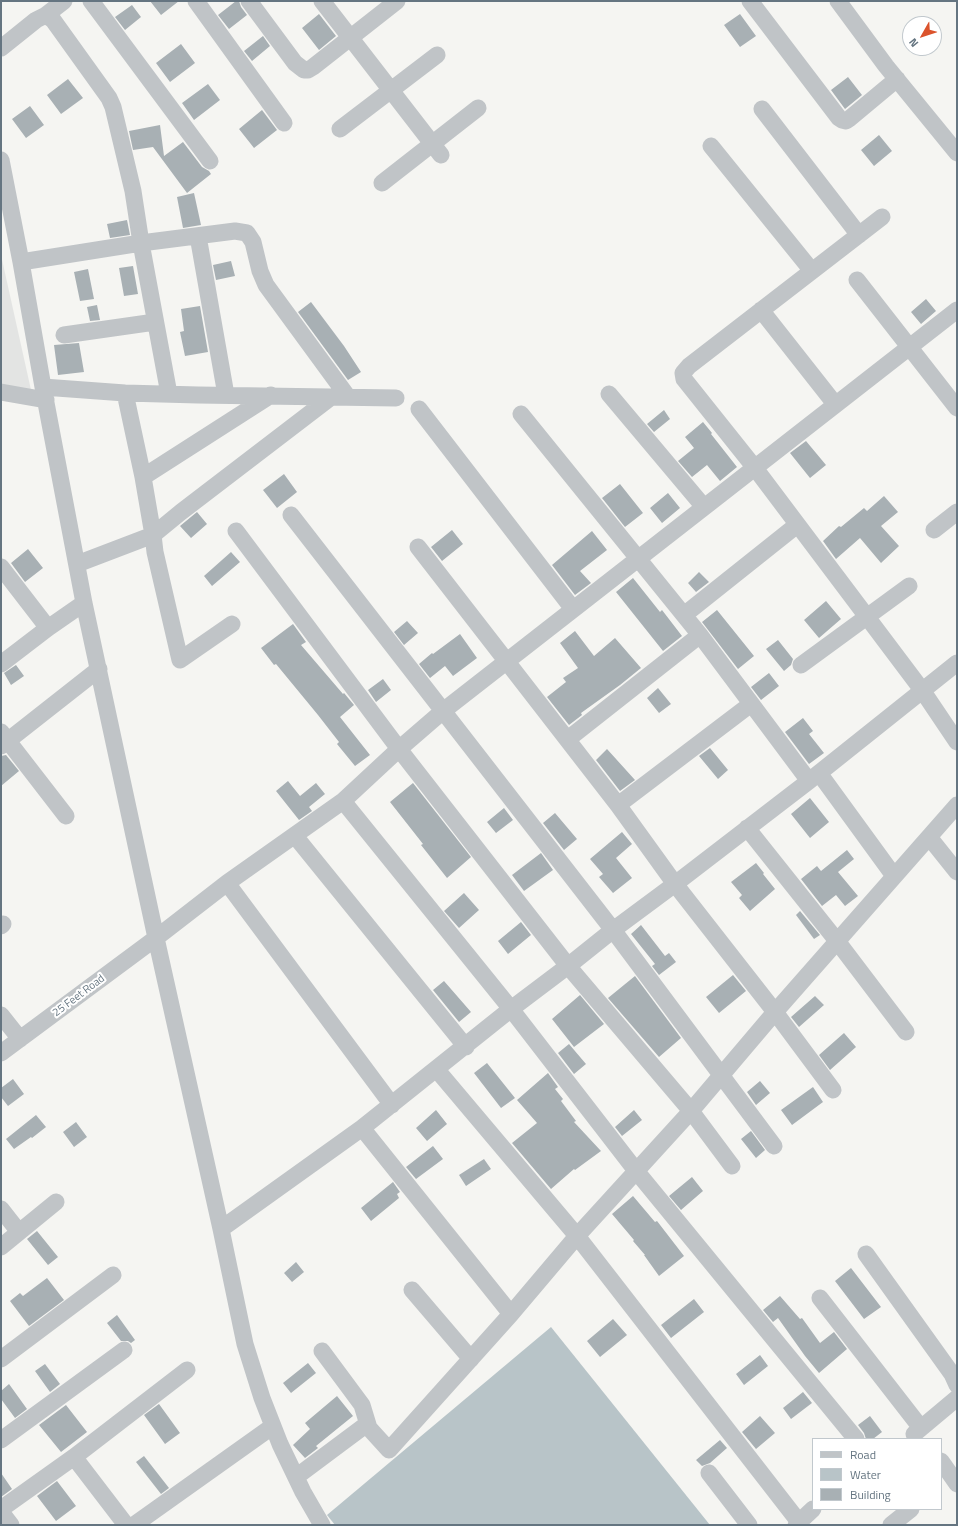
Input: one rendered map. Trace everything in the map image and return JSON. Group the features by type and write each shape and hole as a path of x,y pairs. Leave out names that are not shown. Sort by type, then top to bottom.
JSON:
{"street":[{"path":"1,48 36,20 46,15 64,1"},
{"path":"91,1 210,161"},
{"path":"196,1 284,123"},
{"path":"249,1 296,63 304,70 308,70 313,67 395,1"},
{"path":"322,1 437,149"},
{"path":"750,1 842,120 846,121 849,119 897,79"},
{"path":"838,1 897,79 957,153"},
{"path":"46,15 53,20 109,98 113,107 133,191 155,322 169,394"},
{"path":"340,129 437,55"},
{"path":"382,183 437,149 478,108"},
{"path":"762,109 859,235"},
{"path":"711,146 812,271"},
{"path":"1,160 84,604 245,1344 262,1398 273,1426 296,1477 320,1524"},
{"path":"882,217 688,366 683,373 686,382 755,468 798,525 866,618 922,690 957,742"},
{"path":"21,262 141,243 235,231 244,232 249,235 253,242 260,271 266,285 348,397"},
{"path":"198,236 226,395"},
{"path":"857,280 957,408"},
{"path":"761,310 835,404"},
{"name":"25 Feet Road","path":"1,1053 227,884 343,801 443,711 957,310"},
{"path":"64,335 155,322"},
{"path":"1,392 44,394 125,393 271,395 330,398 396,398"},
{"path":"125,393 143,477 155,552 180,660 232,624"},
{"path":"609,394 704,507"},
{"path":"143,477 271,395"},
{"path":"77,564 153,535 330,398"},
{"path":"419,409 573,609"},
{"path":"521,414 639,558 700,635 751,704 814,777 894,876"},
{"path":"934,530 957,512"},
{"path":"290,515 613,930 774,1146"},
{"path":"684,615 798,525"},
{"path":"236,531 399,749 568,966 691,1111 732,1166"},
{"path":"418,547 568,739 675,884 775,1012 833,1090"},
{"path":"1,566 48,628"},
{"path":"800,665 909,586"},
{"path":"1,664 48,628 84,604"},
{"path":"568,739 700,635"},
{"path":"221,1229 392,1105 466,1047 511,1009 814,777 957,662"},
{"path":"66,816 3,740 99,669"},
{"path":"618,805 751,704"},
{"path":"343,801 511,1009 637,1172 855,1438"},
{"path":"322,1351 362,1404 367,1424 389,1450 511,1314 577,1236 637,1172 691,1111 775,1012 957,805"},
{"path":"747,828 837,941 906,1032"},
{"path":"295,836 466,1047"},
{"path":"929,837 957,872"},
{"path":"227,884 392,1105"},
{"path":"1,1015 20,1039"},
{"path":"437,1070 577,1236 797,1523 812,1510"},
{"path":"362,1128 511,1314"},
{"path":"1,1247 56,1202"},
{"path":"1,1209 19,1232"},
{"path":"866,1254 952,1374 957,1385"},
{"path":"1,1359 113,1275"},
{"path":"412,1290 471,1359"},
{"path":"820,1298 915,1435 957,1398"},
{"path":"1,1440 124,1350"},
{"path":"11,1525 1,1511 74,1458 187,1370"},
{"path":"296,1477 367,1424"},
{"path":"134,1525 273,1426"},
{"path":"74,1458 126,1525"},
{"path":"942,1463 950,1482"},
{"path":"709,1473 750,1525"},
{"path":"891,1525 910,1510"}],"shaded area":[{"path":"1,255 31,390 1,385"}],"water":[{"path":"551,1327 710,1525 335,1525 327,1515"}],"building":[{"path":"150,1 179,1 161,15"},
{"path":"236,1 239,1 241,7 247,15 229,29 218,15"},
{"path":"132,5 141,17 125,30 115,17"},
{"path":"319,14 336,36 319,50 302,28"},
{"path":"740,14 756,36 740,47 724,25"},
{"path":"263,36 270,46 252,61 244,51"},
{"path":"181,44 195,63 170,82 156,63"},
{"path":"848,77 862,95 845,109 831,90"},
{"path":"68,79 83,98 61,114 47,95"},
{"path":"208,84 220,100 194,120 182,103"},
{"path":"30,106 44,125 26,138 12,119"},
{"path":"262,110 277,130 254,148 239,129"},
{"path":"160,125 164,156 183,142 202,167 211,174 187,193 153,147 133,150 129,131"},
{"path":"879,135 892,151 874,166 861,150"},
{"path":"194,193 201,225 183,228 177,197"},
{"path":"127,220 130,235 110,238 107,224"},
{"path":"231,261 235,276 216,280 213,265"},
{"path":"133,266 138,294 124,296 119,268"},
{"path":"88,269 94,299 80,301 74,272"},
{"path":"926,299 936,311 921,324 911,312"},
{"path":"311,302 344,346 361,372 348,380 298,312"},
{"path":"97,305 100,320 90,321 87,307"},
{"path":"200,306 208,352 185,356 180,332 184,331 181,309"},
{"path":"79,343 84,372 58,375 54,345"},
{"path":"664,410 670,419 654,432 647,424"},
{"path":"703,422 737,467 720,481 707,465 692,477 678,461 694,448 685,437"},
{"path":"806,441 826,465 810,478 790,453"},
{"path":"284,474 297,492 277,508 263,490"},
{"path":"620,484 643,513 625,527 602,498"},
{"path":"668,493 680,508 662,523 650,508"},
{"path":"884,496 898,512 881,526 899,546 881,563 860,538 836,559 823,541 839,526 841,527 864,508 867,511"},
{"path":"197,512 207,524 191,538 180,526"},
{"path":"452,530 463,544 442,561 431,547"},
{"path":"592,531 607,550 580,571 591,583 575,595 552,565"},
{"path":"28,549 43,568 25,582 11,563"},
{"path":"231,552 240,562 212,586 204,576"},
{"path":"699,572 709,582 696,592 688,583"},
{"path":"633,578 660,612 662,610 682,636 663,651 616,592"},
{"path":"826,601 841,619 819,638 804,620"},
{"path":"717,610 754,656 738,669 702,622"},
{"path":"407,621 418,633 404,645 394,632"},
{"path":"293,624 306,642 301,645 354,705 340,717 370,755 355,766 337,744 339,742 318,715 261,648"},
{"path":"575,631 594,656 615,638 641,668 581,713 582,715 569,725 547,697 566,682 563,678 578,668 560,643"},
{"path":"460,634 477,658 453,676 445,666 430,678 419,664 432,653 433,654"},
{"path":"778,640 793,659 791,665 784,671 766,649"},
{"path":"16,665 24,676 11,685 4,673"},
{"path":"769,673 779,686 761,700 751,687"},
{"path":"383,679 391,690 376,702 368,690"},
{"path":"658,688 671,704 659,713 647,698"},
{"path":"803,718 813,731 809,734 824,753 809,764 785,732"},
{"path":"710,748 728,770 718,779 699,756"},
{"path":"607,749 635,780 620,791 596,760"},
{"path":"6,755 19,771 1,786 1,756"},
{"path":"288,781 300,796 316,783 325,794 309,807 312,811 299,820 276,791"},
{"path":"413,783 471,857 447,878 390,802"},
{"path":"810,798 829,822 810,838 791,814"},
{"path":"504,808 513,820 496,833 487,822"},
{"path":"555,813 577,839 564,850 543,823"},
{"path":"622,832 632,844 616,858 632,878 613,893 599,877 603,874 590,859"},
{"path":"847,850 854,859 838,872 858,896 845,906 836,895 822,906 801,879 817,866 821,871"},
{"path":"541,853 553,870 524,891 512,875"},
{"path":"756,863 775,889 750,911 739,898 742,895 731,882"},
{"path":"464,893 479,910 459,928 444,911"},
{"path":"800,911 820,935 814,939 796,915"},
{"path":"521,922 531,935 508,954 498,941"},
{"path":"641,925 665,956 669,953 676,962 659,975 652,966 655,964 631,934"},
{"path":"733,975 746,991 719,1013 706,997"},
{"path":"635,976 681,1038 659,1057 608,998"},
{"path":"444,981 471,1012 459,1022 433,990"},
{"path":"580,995 604,1024 574,1047 552,1019"},
{"path":"815,996 824,1005 799,1027 791,1017"},
{"path":"844,1033 856,1047 830,1070 819,1055"},
{"path":"569,1044 586,1064 574,1074 558,1053"},
{"path":"487,1063 515,1098 501,1108 474,1073"},
{"path":"548,1073 558,1087 555,1089 563,1099 561,1101 576,1121 574,1122 601,1151 575,1170 574,1169 551,1189 512,1143 537,1123 517,1100"},
{"path":"13,1079 24,1094 8,1106 1,1097 1,1088"},
{"path":"760,1081 770,1093 756,1105 747,1092"},
{"path":"813,1087 823,1102 792,1125 781,1110"},
{"path":"436,1110 447,1124 427,1141 416,1128"},
{"path":"634,1110 642,1120 622,1136 615,1127"},
{"path":"36,1115 46,1127 14,1149 6,1139"},
{"path":"76,1122 87,1137 74,1147 63,1132"},
{"path":"751,1131 765,1150 756,1158 741,1139"},
{"path":"433,1146 443,1159 416,1179 406,1167"},
{"path":"484,1159 491,1169 466,1186 459,1175"},
{"path":"692,1177 703,1191 681,1210 669,1196"},
{"path":"393,1182 400,1192 397,1194 399,1198 371,1221 361,1208"},
{"path":"633,1196 655,1222 657,1221 684,1256 659,1276 645,1255 633,1241 634,1240 612,1214"},
{"path":"37,1231 58,1257 48,1265 27,1239"},
{"path":"296,1262 304,1272 292,1282 284,1273"},
{"path":"851,1268 881,1307 864,1319 835,1281"},
{"path":"47,1278 64,1300 29,1326 10,1301 20,1293 23,1296"},
{"path":"780,1296 800,1319 802,1318 820,1343 834,1332 847,1349 819,1373 778,1318 773,1322 763,1310"},
{"path":"694,1299 704,1312 671,1338 661,1325"},
{"path":"117,1315 135,1340 131,1343 128,1341 121,1341 107,1323"},
{"path":"613,1319 627,1335 600,1357 587,1341"},
{"path":"760,1355 768,1366 744,1385 736,1374"},
{"path":"308,1363 316,1373 291,1393 283,1383"},
{"path":"45,1364 60,1384 50,1392 35,1371"},
{"path":"9,1384 27,1409 15,1418 1,1399 1,1391"},
{"path":"803,1392 812,1403 791,1419 783,1408"},
{"path":"337,1396 353,1416 316,1446 318,1448 305,1458 293,1445 310,1429 305,1423"},
{"path":"159,1404 180,1433 165,1444 144,1415"},
{"path":"66,1405 87,1432 61,1452 39,1425"},
{"path":"760,1416 775,1433 756,1449 742,1432"},
{"path":"870,1416 882,1432 874,1438 866,1438 858,1425"},
{"path":"720,1440 727,1448 710,1463 702,1466 696,1460"},
{"path":"144,1456 169,1488 161,1494 136,1462"},
{"path":"1,1473 12,1489 1,1497"},
{"path":"57,1481 76,1506 56,1521 37,1496"}]}
